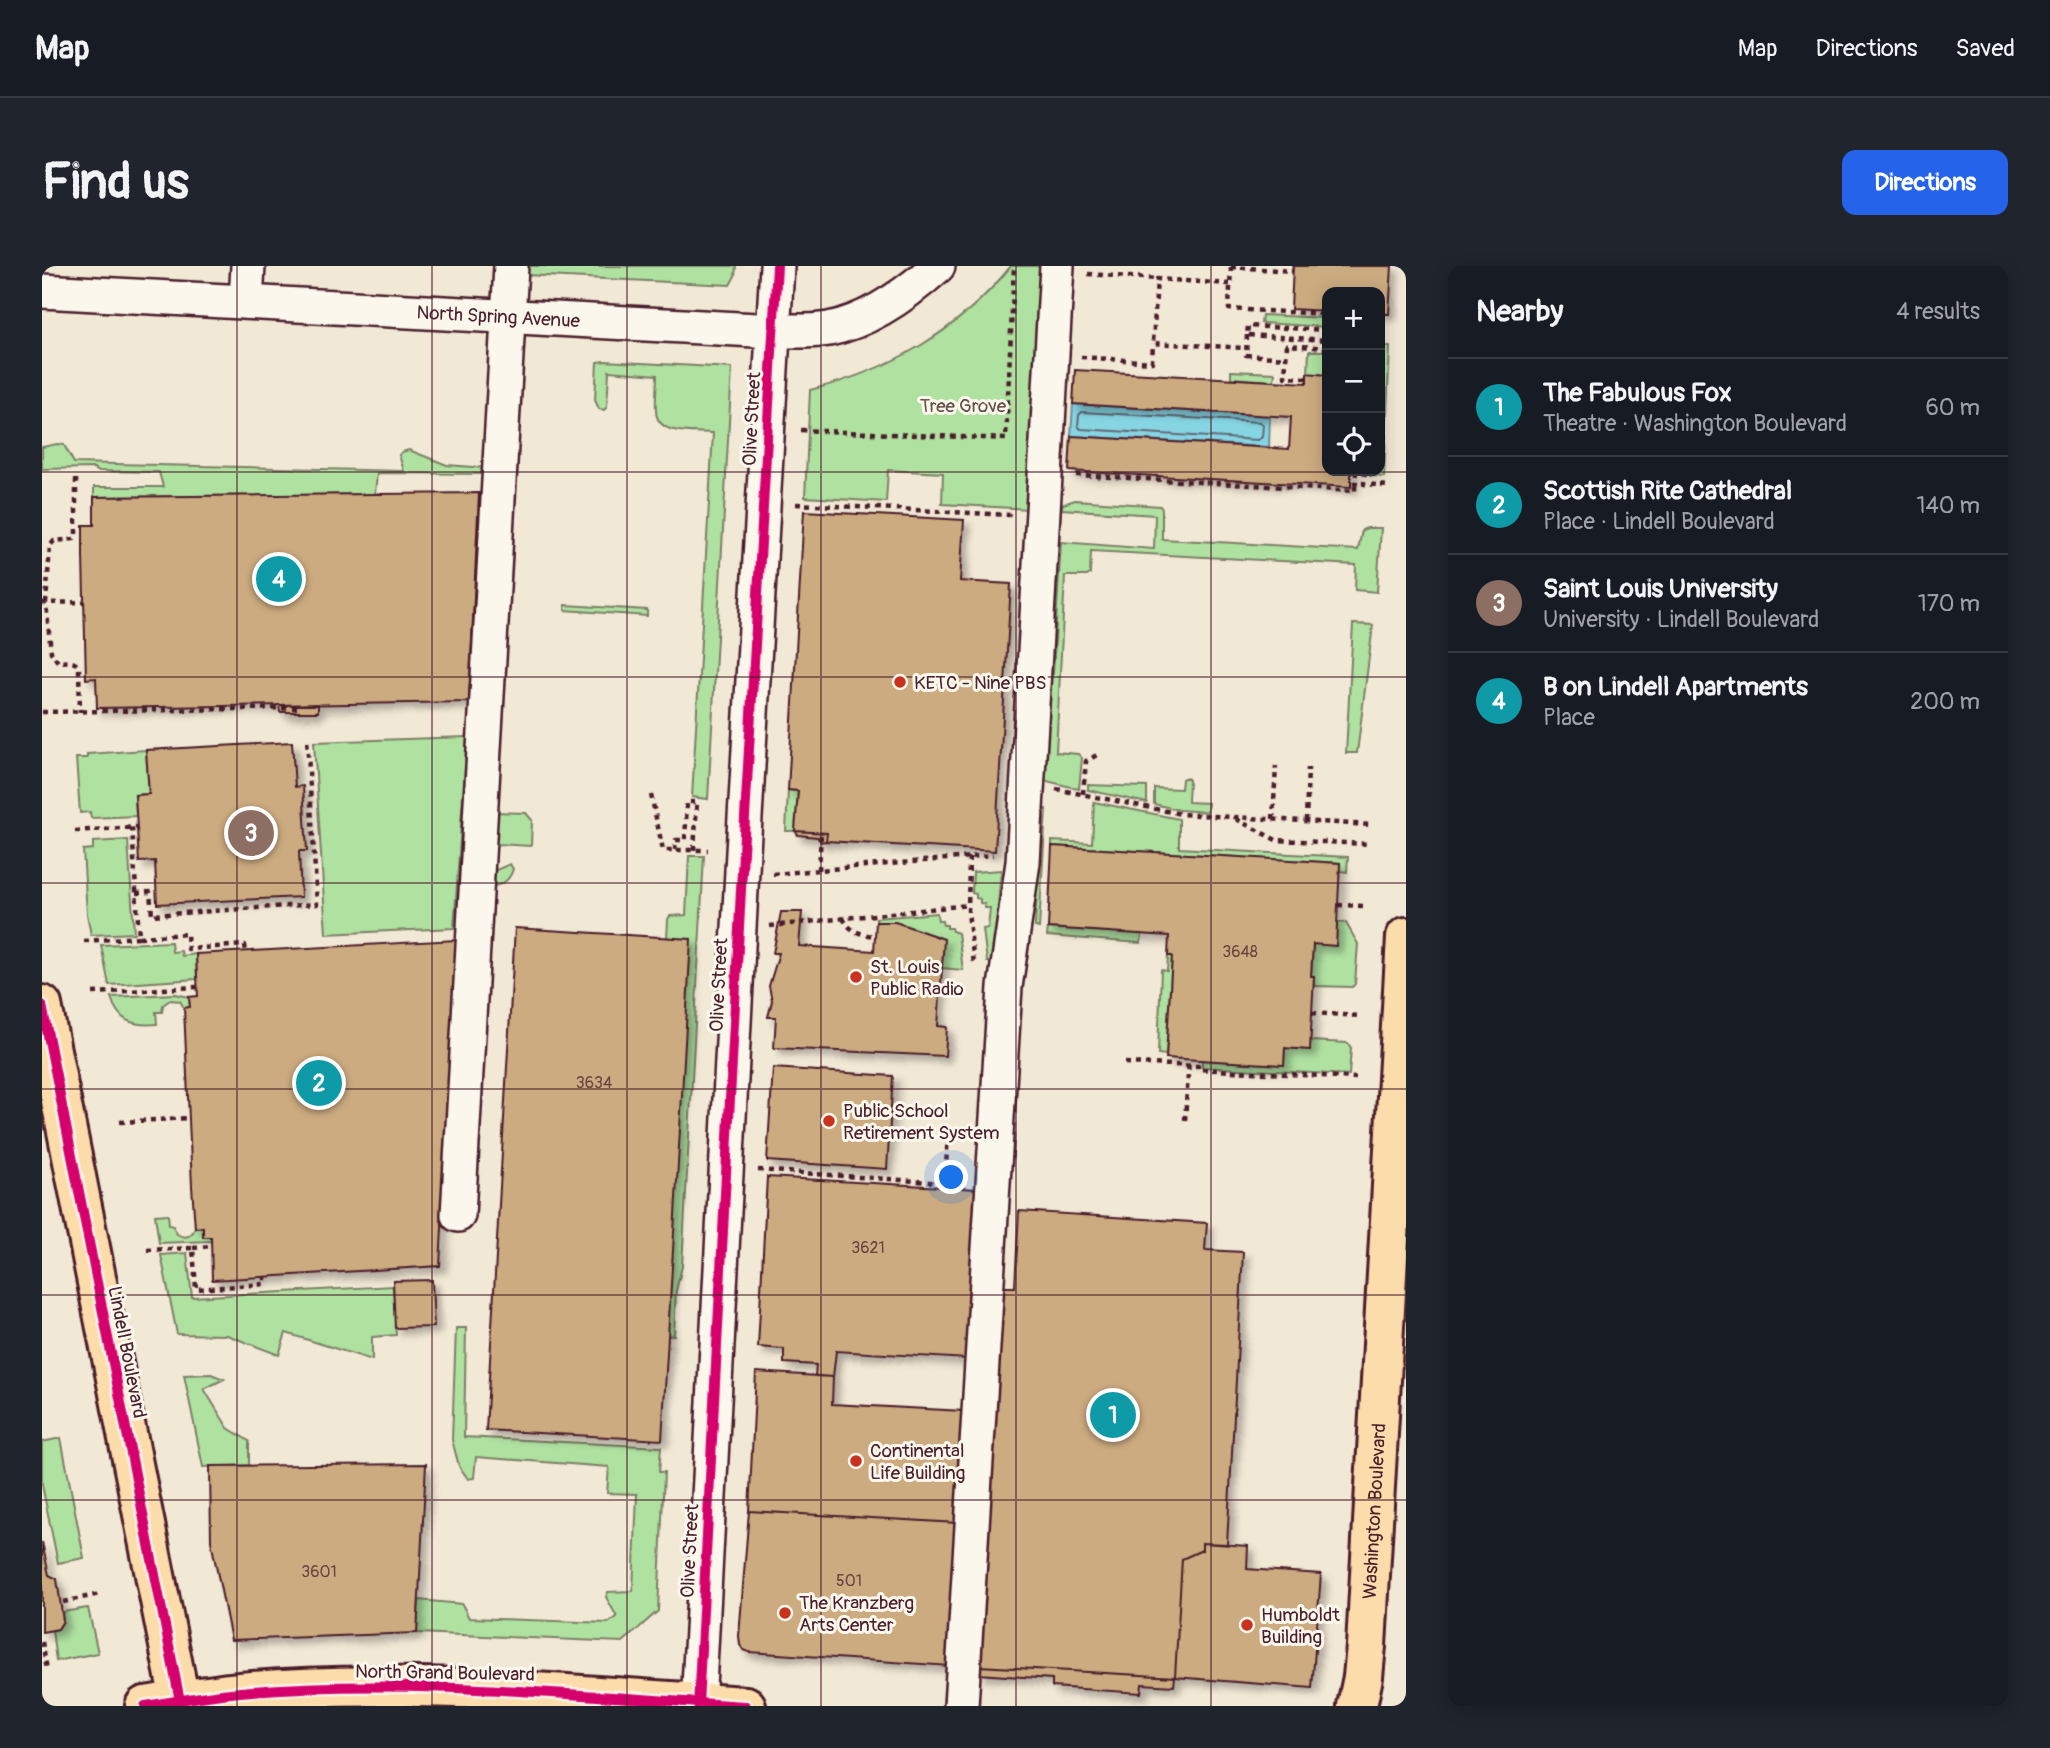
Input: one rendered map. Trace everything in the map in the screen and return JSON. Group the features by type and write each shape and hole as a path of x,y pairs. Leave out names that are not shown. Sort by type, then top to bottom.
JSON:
{"main road":[{"name":"Washington Boulevard","path":"1357,1706 1367,1634 1406,937"},
{"name":"Lindell Boulevard","path":"42,1005 168,1704"},
{"name":"North Grand Boulevard","path":"168,1704 238,1692 275,1689 433,1688 746,1706"}],"street":[{"path":"246,302 248,266"},
{"path":"458,1215 511,266"},
{"name":"Olive Street","path":"698,1704 740,893 777,266"},
{"name":"North Spring Avenue","path":"42,291 774,331 816,331 847,324 893,301 938,266"},
{"path":"961,1706 1005,987 1023,862 1046,473 1070,270"}],"path":[{"path":"802,430 1006,439 1014,266"},
{"path":"1293,271 1231,267 1229,309 1322,314"},
{"path":"1070,270 1230,284"},
{"path":"1077,357 1152,362 1157,279"},
{"path":"1286,358 1246,355 1248,326 1322,331"},
{"path":"1248,335 1322,340"},
{"path":"1153,343 1247,348"},
{"path":"1307,378 1285,377 1287,345 1322,348"},
{"path":"1046,473 1355,491 1356,476"},
{"path":"1364,484 1365,476"},
{"path":"76,479 76,536 74,539 54,541 50,545 44,603 54,658 58,662 73,662 79,668 80,712"},
{"path":"1355,484 1391,486"},
{"path":"796,503 1044,517"},
{"path":"44,603 84,602"},
{"path":"42,712 300,708 300,704"},
{"path":"136,893 150,892 152,915 317,904 307,738"},
{"path":"1083,794 1086,761 1097,755"},
{"path":"1273,819 1276,766"},
{"path":"1306,821 1308,768"},
{"path":"1052,788 1181,814 1371,825"},
{"path":"651,796 663,850 708,850"},
{"path":"675,850 676,840 685,840 687,802 697,803 694,850"},
{"path":"1231,817 1276,840 1370,845"},
{"path":"75,831 134,827 139,937"},
{"path":"819,870 821,833"},
{"path":"773,874 1000,854"},
{"path":"969,857 968,905 974,964"},
{"path":"770,926 968,905"},
{"path":"1338,905 1366,906"},
{"path":"843,918 854,931 875,936"},
{"path":"84,941 187,934 188,949 245,945 246,952"},
{"path":"93,993 197,987"},
{"path":"1312,1013 1360,1016"},
{"path":"1125,1063 1189,1063 1198,1066 1198,1069 1356,1078"},
{"path":"1185,1121 1189,1063"},
{"path":"120,1122 189,1118"},
{"path":"758,1170 945,1182 948,1133"},
{"path":"147,1250 211,1247"},
{"path":"193,1248 196,1289 265,1284 265,1277"},
{"path":"63,1602 100,1594"},
{"path":"42,1642 47,1669"}],"green space":[{"path":"525,266 736,266 730,285 525,275"},
{"name":"Tree Grove","path":"1011,266 1041,266 1029,509 942,504 943,473 888,470 886,502 805,497 810,390 868,371 921,345 969,310"},
{"path":"1262,315 1322,318 1322,327 1261,323"},
{"path":"1385,347 1390,347 1385,455"},
{"path":"1309,351 1322,351 1322,375 1308,374"},
{"path":"597,362 732,368 708,799 692,797 713,433 678,431 662,425 656,410 657,375 609,371 607,407 604,410 599,409 595,400"},
{"path":"1231,371 1275,373 1274,381 1231,378"},
{"path":"64,445 74,463 404,471 399,455 409,450 447,465 486,468 486,474 377,473 375,494 94,497 94,487 163,487 159,472 97,471 94,468 42,469 42,447"},
{"path":"1075,500 1160,506 1162,539 1358,550 1362,530 1381,528 1377,592 1355,590 1356,565 1091,551 1090,574 1065,576 1056,752 1078,754 1082,758 1079,789 1043,780 1048,675 1053,674 1061,542 1154,549 1155,515 1061,509 1063,504"},
{"path":"565,605 647,610 647,616 565,610"},
{"path":"1353,624 1373,625 1357,753 1346,753"},
{"path":"467,737 454,928 326,934 314,742"},
{"path":"146,750 149,794 135,795 136,816 91,818 90,812 80,813 76,758 87,758 87,754"},
{"path":"1184,778 1189,780 1188,802 1208,803 1207,812 1179,810 1154,804 1154,788 1181,789"},
{"path":"1088,785 1147,787 1147,803 1088,790"},
{"path":"788,790 798,791 795,831 786,831"},
{"path":"1094,802 1179,819 1179,848 1348,857 1347,872 1340,871 1340,863 1052,846 1052,841 1092,843"},
{"path":"1041,809 1046,809 1039,928 1035,927"},
{"path":"494,812 526,813 532,820 531,846 496,844 494,871 510,864 513,869 506,881 493,886"},
{"path":"128,840 134,933 91,935 83,850 93,849 93,842"},
{"path":"689,856 704,856 682,1266 676,1291 674,1335 668,1336 667,938 670,916 686,915"},
{"path":"1001,870 993,963 987,962 983,929 988,928 990,908 985,908 985,904 980,903 976,894 972,893 973,872"},
{"path":"937,913 938,921 958,933 963,970 941,968 943,939 895,922 876,922 876,918"},
{"path":"1337,922 1346,923 1358,944 1355,984 1352,987 1314,986 1314,976 1311,976 1313,944 1336,946"},
{"path":"1048,928 1142,934 1141,943 1047,936"},
{"path":"171,942 172,952 181,951 182,956 196,954 197,979 109,985 101,945"},
{"path":"1168,956 1172,956 1166,1055 1158,1054 1161,970 1167,971"},
{"path":"176,994 189,997 190,1007 184,1008 180,1001 170,1000 163,1005 162,1012 156,1012 157,1024 128,1021 118,1012 111,997"},
{"path":"1310,1041 1348,1043 1351,1048 1349,1075 1202,1067 1202,1060 1284,1065 1285,1048 1310,1050"},
{"path":"168,1214 169,1225 173,1226 177,1234 188,1236 195,1228 203,1227 203,1237 211,1237 211,1241 159,1243 155,1215"},
{"path":"187,1253 192,1297 393,1286 396,1335 372,1337 372,1360 286,1333 279,1355 227,1335 177,1334 161,1255"},
{"path":"456,1328 466,1328 464,1437 661,1447 659,1472 664,1472 658,1611 623,1642 417,1633 419,1600 462,1604 469,1618 608,1623 617,1617 606,1597 608,1592 633,1591 637,1494 607,1493 609,1467 476,1457 474,1478 468,1479 459,1466 452,1440"},
{"path":"211,1374 224,1379 204,1389 228,1428 249,1441 249,1465 203,1467 184,1375"},
{"path":"61,1438 84,1558 58,1563 42,1485 42,1442"},
{"path":"88,1608 98,1653 56,1661 52,1630 58,1629 63,1621 62,1612"}],"water":[{"path":"1073,404 1270,416 1269,447 1071,436"}],"building":[{"path":"1293,266 1392,266 1389,314 1385,314 1385,287 1322,287 1322,311 1291,309"},
{"path":"1075,370 1307,383 1307,373 1322,374 1322,476 1351,476 1351,487 1069,471 1071,436 1289,449 1291,417 1073,404"},
{"path":"479,493 469,702 97,708 96,678 86,679 83,556 83,525 94,525 94,497"},
{"name":"KETC - Nine PBS","path":"804,511 964,520 960,581 1011,584 995,851 826,841 827,833 795,831 798,791 788,790"},
{"path":"318,704 318,712 280,712 279,705"},
{"path":"292,742 295,787 303,786 307,851 299,851 301,897 157,904 155,861 139,862 135,795 149,794 146,750"},
{"path":"795,831 827,833 826,841 798,835"},
{"path":"1052,846 1340,863 1336,946 1313,944 1310,1050 1285,1048 1284,1065 1166,1058 1172,956 1168,956 1169,936 1048,928"},
{"name":"St. Louis Public Radio","path":"781,912 802,912 799,946 874,951 876,922 895,922 944,939 938,1026 947,1027 945,1056 774,1048 776,1017 768,1017 772,1001 769,986 779,953 773,953"},
{"path":"515,928 691,939 662,1440 486,1430"},
{"path":"457,940 440,1266 212,1280 211,1237 203,1237 203,1227 195,1228 192,1186 184,1008 190,1007 189,997 198,996 196,954"},
{"name":"Public School Retirement System","path":"773,1068 893,1076 887,1169 767,1161"},
{"path":"767,1177 977,1189 968,1359 836,1351 833,1377 815,1376 816,1365 784,1363 784,1349 758,1347"},
{"path":"1019,1211 1207,1223 1205,1250 1243,1252 1227,1544 1202,1543 1202,1550 1182,1559 1175,1677 979,1666 1000,1287 1015,1287"},
{"path":"432,1280 434,1327 395,1328 393,1281"},
{"name":"Continental Life Building","path":"756,1372 833,1377 832,1404 964,1411 958,1523 749,1511"},
{"path":"426,1464 417,1633 231,1640 211,1541 210,1466"},
{"path":"749,1511 958,1523 950,1666 744,1650 739,1636"},
{"path":"42,1542 49,1575 57,1579 63,1621 58,1629 42,1632"},
{"name":"Humboldt Building","path":"1202,1543 1248,1546 1247,1569 1321,1574 1312,1688 1175,1677 1182,1559 1202,1550"},
{"path":"979,1666 1175,1677 1174,1686 1142,1684 1141,1693 1052,1687 1052,1679 978,1674"}],"cycle path":[{"path":"698,1706 777,266"},
{"path":"42,1005 181,1706"},
{"path":"145,1706 240,1692 366,1686 493,1690 746,1706"}],"place":[{"name":"B on Lindell Apartments","path":"279,579"},
{"name":"KETC - Nine PBS","path":"900,682"},
{"name":"Saint Louis University","path":"251,833"},
{"name":"St. Louis Public Radio","path":"856,977"},
{"name":"Scottish Rite Cathedral","path":"319,1083"},
{"name":"Public School Retirement System","path":"829,1121"},
{"name":"The Fabulous Fox","path":"1113,1415"},
{"name":"Continental Life Building","path":"856,1461"},
{"name":"The Kranzberg Arts Center","path":"785,1613"},
{"name":"Humboldt Building","path":"1247,1625"}]}
